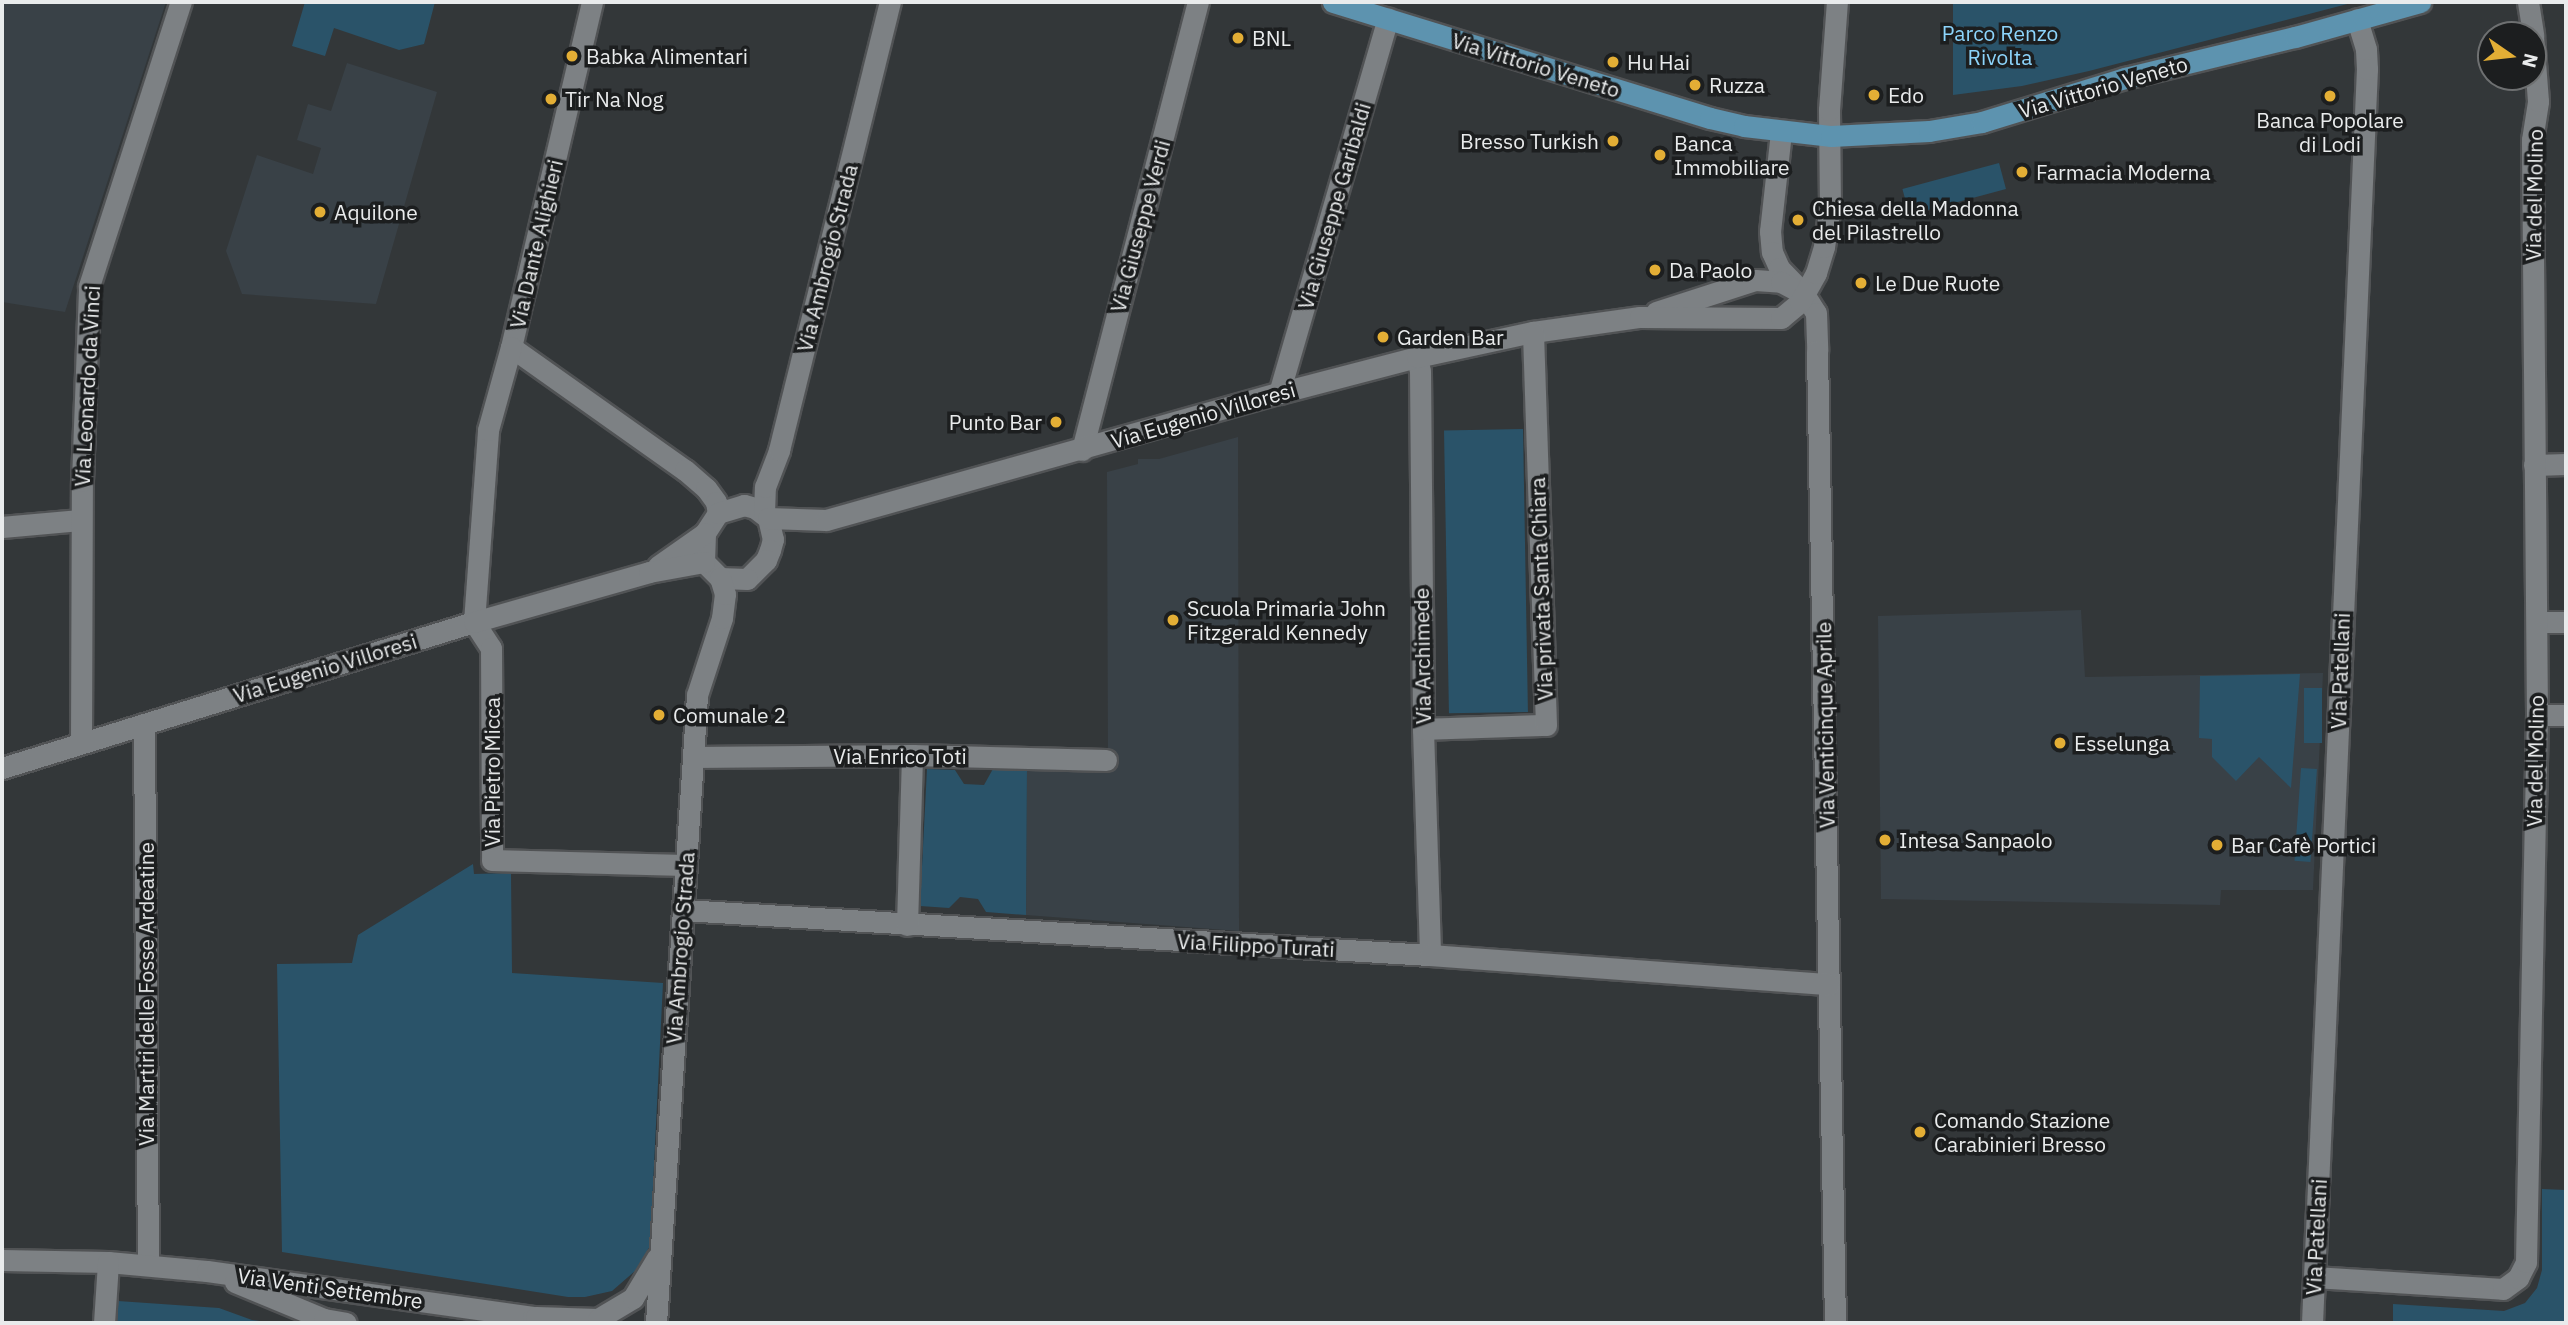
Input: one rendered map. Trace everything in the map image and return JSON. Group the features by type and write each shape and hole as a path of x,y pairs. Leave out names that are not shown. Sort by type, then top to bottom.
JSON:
{"main road":[{"name":"Via Vittorio Veneto","path":"1333,2 1710,118 1781,132 1831,136 1929,131 1982,122 2125,78 2420,2"}],"street":[{"name":"Via Leonardo da Vinci","path":"81,743 81,520 89,286 181,2"},
{"name":"Via Dante Alighieri","path":"592,2 511,347 685,470 706,488 716,502 718,513"},
{"name":"Via Ambrogio Strada","path":"766,516 765,487 779,450 890,2"},
{"name":"Via Giuseppe Verdi","path":"1082,450 1198,2"},
{"path":"1781,132 1770,231 1772,252 1784,274 1804,294 1816,273 1824,247 1830,206 1829,110 1837,2"},
{"name":"Via del Molino","path":"2528,2 2531,21"},
{"name":"Via Giuseppe Garibaldi","path":"1279,393 1388,19"},
{"name":"Via Patellani","path":"2312,1323 2367,69 2366,49 2357,19"},
{"name":"Via del Molino","path":"2314,1277 2503,1289 2518,1278 2526,1262 2537,715 2532,140 2537,91"},
{"name":"Via Eugenio Villoresi","path":"766,516 826,520 1279,393 1417,357 1533,331 1640,317 1781,318 1791,312 1804,294 1781,282 1755,280 1640,317"},
{"name":"Via Venticinque Aprile","path":"1804,294 1815,313 1818,351 1835,1323"},
{"name":"Via privata Santa Chiara","path":"1423,729 1546,725 1533,331"},
{"path":"474,622 488,430 511,347"},
{"name":"Via Archimede","path":"1417,357 1420,371 1423,729 1430,955"},
{"path":"2534,465 2566,464"},
{"path":"744,505 766,516 773,539 766,561 747,579 720,578 704,562 705,533 718,513 744,505"},
{"path":"2,527 81,520"},
{"name":"Via Eugenio Villoresi","path":"649,572 705,533"},
{"name":"Via Eugenio Villoresi","path":"2,768 474,622 649,572 704,562"},
{"name":"Via Ambrogio Strada","path":"656,1323 696,695 722,618 725,594 720,578"},
{"name":"Via Pietro Micca","path":"474,622 491,649 492,860 684,865"},
{"path":"2537,622 2566,622"},
{"path":"2537,715 2566,715"},
{"name":"Via Martiri delle Fosse Ardeatine","path":"144,724 148,1265"},
{"path":"907,925 912,755"},
{"name":"Via Enrico Toti","path":"694,757 912,755 1106,760"},
{"name":"Via Filippo Turati","path":"683,910 1430,955 1829,984"},
{"name":"Via Venti Settembre","path":"2,1260 108,1262 207,1270 542,1320 598,1319 633,1298 659,1253"},
{"path":"104,1323 108,1262"},
{"name":"Via Venti Settembre","path":"207,1270 324,1319 346,1323"},
{"name":"Via Venti Settembre","path":"454,1305 502,1323"}],"shaded area":[{"path":"2,2 166,2 65,312 2,302"},
{"name":"Aquilone","path":"347,63 437,92 376,304 242,294 226,251 257,155 313,174 321,148 297,140 308,104 331,111"},
{"name":"Scuola Primaria John Fitzgerald Kennedy","path":"1238,437 1239,931 1026,915 1027,768 1108,768 1107,472 1138,464 1138,459 1159,459"},
{"path":"2081,610 2085,677 2323,673 2313,890 2221,890 2220,905 1881,899 1878,616"}],"green space":[{"path":"305,2 435,2 424,44 399,50 334,28 325,56 292,46"},
{"name":"Parco Renzo Rivolta","path":"1953,2 2355,2 2089,71 2022,86 1953,95"},
{"path":"1999,163 2006,189 1909,215 1902,189"},
{"path":"1523,429 1528,712 1449,713 1444,430"},
{"path":"2300,674 2291,788 2259,757 2236,781 2212,757 2212,739 2199,738 2200,676"},
{"path":"2304,688 2322,688 2322,743 2304,743"},
{"path":"994,767 1027,768 1026,915 986,912 978,899 960,897 949,908 920,906 927,769 955,770 964,784 984,785"},
{"path":"2301,768 2317,769 2310,862 2295,861"},
{"path":"473,864 474,874 511,873 512,973 663,983 650,1246 635,1271 612,1291 585,1297 568,1297 282,1252 277,964 352,963 358,935"},
{"path":"2542,1189 2566,1190 2566,1323 2393,1323 2393,1304 2504,1311 2525,1303 2537,1288 2542,1270"},
{"path":"118,1301 219,1308 252,1320 275,1323 117,1323"}],"place":[{"name":"BNL","path":"1238,38"},
{"name":"Babka Alimentari","path":"572,56"},
{"name":"Hu Hai","path":"1613,62"},
{"name":"Ruzza","path":"1695,85"},
{"name":"Edo","path":"1874,95"},
{"name":"Banca Popolare di Lodi","path":"2330,96"},
{"name":"Tir Na Nog","path":"551,99"},
{"name":"Bresso Turkish","path":"1613,141"},
{"name":"Banca Immobiliare","path":"1660,155"},
{"name":"Farmacia Moderna","path":"2022,172"},
{"name":"Aquilone","path":"320,212"},
{"name":"Chiesa della Madonna del Pilastrello","path":"1798,220"},
{"name":"Da Paolo","path":"1655,270"},
{"name":"Le Due Ruote","path":"1861,283"},
{"name":"Garden Bar","path":"1383,337"},
{"name":"Punto Bar","path":"1056,422"},
{"name":"Scuola Primaria John Fitzgerald Kennedy","path":"1173,620"},
{"name":"Comunale 2","path":"659,715"},
{"name":"Esselunga","path":"2060,743"},
{"name":"Intesa Sanpaolo","path":"1885,840"},
{"name":"Bar Cafè Portici","path":"2217,845"},
{"name":"Comando Stazione Carabinieri Bresso","path":"1920,1132"}]}
